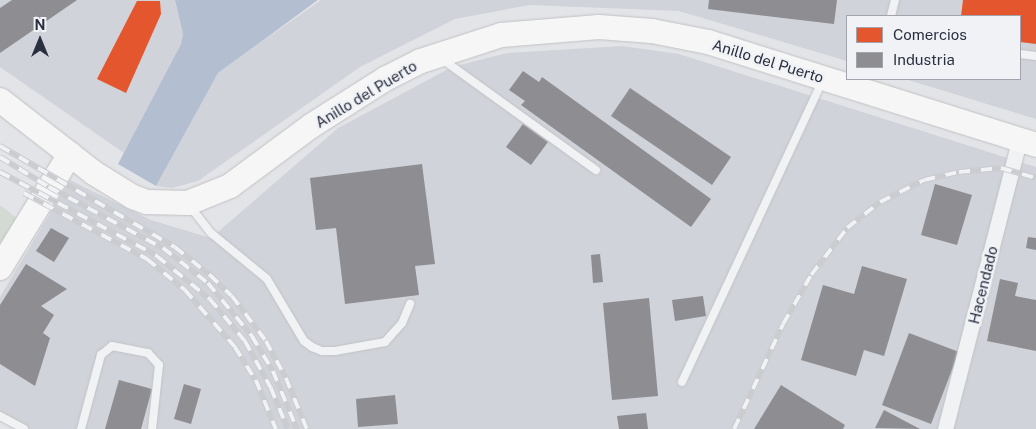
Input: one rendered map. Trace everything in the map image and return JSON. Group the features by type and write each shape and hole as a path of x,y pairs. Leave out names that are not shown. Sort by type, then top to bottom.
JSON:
{"main road":[{"name":"Anillo del Puerto","path":"0,100 70,154 133,197 155,203 188,203 230,186 311,126 385,79 436,55 501,35 600,27 678,35 824,78 871,89 1028,142"},
{"path":"0,268 70,154"}],"street":[{"name":"Hacendado","path":"945,429 1028,142"}],"lane":[{"path":"891,15 895,0"},
{"path":"1021,54 1036,56"},
{"path":"436,55 596,170"},
{"path":"682,382 824,78"},
{"path":"188,203 211,233 267,279 304,341 312,347 335,351 385,342 402,323 410,304"},
{"path":"81,429 101,355 105,349 121,346 148,353 159,365 152,429"},
{"path":"0,416 24,429"}],"shaded area":[{"path":"0,0 175,0 183,34 181,44 124,153 0,67"},
{"path":"318,0 1036,0 1036,119 908,80 1021,80 1021,15 846,15 846,61 679,11 530,5 455,19 360,67 198,181 172,188 156,186 218,73"},
{"path":"622,46 679,54 1036,167 1036,429 27,429 0,413 0,297 70,180 151,220 211,238 338,128 452,67 507,53"},
{"path":"0,205 17,218 0,244"}],"water":[{"path":"175,0 318,0 218,73 156,186 118,164 181,44 183,34"}],"pier":[{"path":"318,0 321,0 260,43"}],"building: Comercios":[{"path":"963,0 1036,0 1036,44 1021,42 1021,15 961,15"},
{"path":"137,1 160,1 161,14 126,93 97,79"}],"building: Industria":[{"path":"12,0 77,0 0,53 0,8"},
{"path":"709,0 837,0 834,24 708,9"},
{"path":"523,71 539,82 542,77 711,199 691,227 521,105 525,101 509,90"},
{"path":"630,88 731,157 712,185 611,116"},
{"path":"523,124 548,142 531,165 506,147"},
{"path":"422,164 435,264 415,266 419,295 345,304 336,228 316,230 310,178"},
{"path":"935,184 972,195 957,245 921,235"},
{"path":"51,228 69,238 54,262 36,251"},
{"path":"1028,237 1036,238 1036,250 1026,248"},
{"path":"600,254 603,282 593,283 591,255"},
{"path":"26,264 67,289 41,306 54,315 43,333 50,338 35,386 0,364 0,305"},
{"path":"862,266 907,279 884,356 864,350 856,376 801,360 823,285 854,294"},
{"path":"1000,279 1018,283 1015,296 1036,300 1036,351 987,341"},
{"path":"703,296 706,316 675,321 672,300"},
{"path":"649,298 658,396 612,400 603,303"},
{"path":"909,333 959,352 931,424 882,405"},
{"path":"119,380 152,389 141,429 105,429"},
{"path":"184,384 201,389 191,424 174,419"},
{"path":"781,385 845,425 843,429 754,429"},
{"path":"395,395 398,424 358,427 356,399"},
{"path":"884,410 920,429 875,428"},
{"path":"646,413 648,429 619,429 617,416"}],"railway":[{"path":"0,146 175,247 210,275 232,296 266,341 286,378 307,429"},
{"path":"0,157 49,187 163,248 208,283 252,336 273,371 297,429"},
{"path":"734,429 783,324 811,275 847,228 880,202 924,180 959,172 1001,168 1036,178"},
{"path":"0,172 157,256 210,299 245,341 271,388 288,429"},
{"path":"24,193 147,259 185,290 235,347 256,380 276,429"}]}
